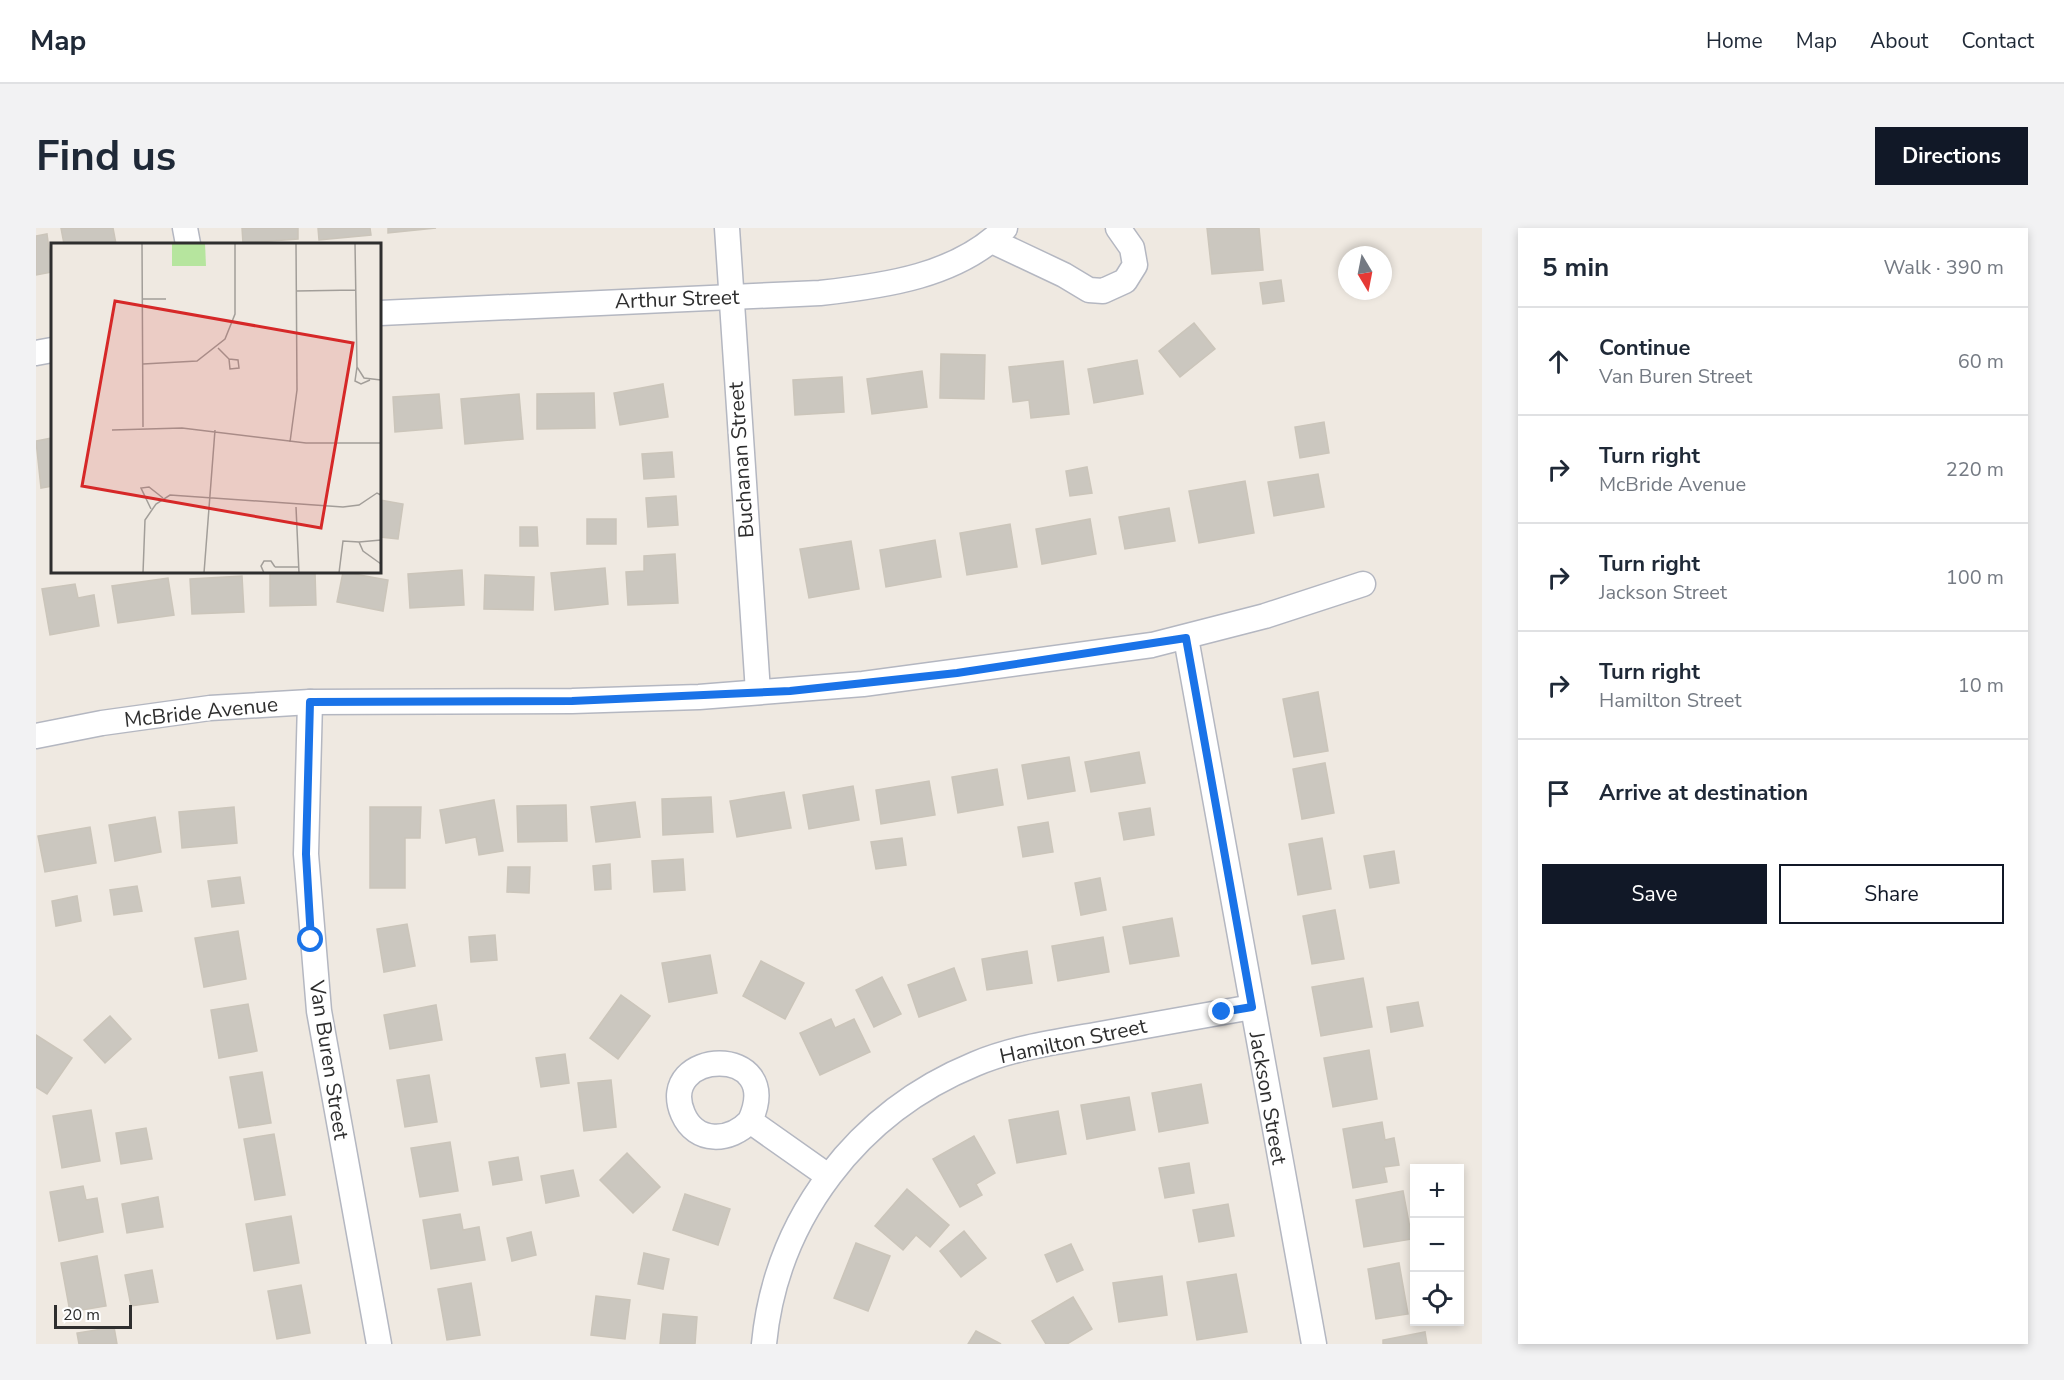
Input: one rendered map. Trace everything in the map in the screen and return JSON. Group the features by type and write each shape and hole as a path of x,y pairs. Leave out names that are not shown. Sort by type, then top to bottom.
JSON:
{"street":[{"path":"185,228 188,243"},
{"name":"Buchanan Street","path":"727,228 758,692"},
{"path":"998,235 1089,290 1103,291 1125,281 1135,266 1132,248 1118,228"},
{"name":"Arthur Street","path":"381,312 820,293 867,288 924,274 968,256 998,235"},
{"path":"36,353 51,350"},
{"name":"McBride Avenue","path":"36,736 102,723 210,708 310,702 572,701 758,692 852,685 957,673 1186,638 1363,584"},
{"name":"Jackson Street","path":"1186,638 1314,1344"},
{"name":"Van Buren Street","path":"310,702 306,854 317,999 379,1344"},
{"name":"Hamilton Street","path":"764,1344 771,1299 781,1264 806,1209 828,1176 855,1143 894,1109 939,1081 976,1063 1026,1047 1252,1007"},
{"path":"750,1121 828,1176"}],"building":[{"path":"61,228 113,228 116,243 64,243"},
{"path":"242,228 298,228 298,239 243,243"},
{"path":"318,228 370,228 371,235 319,240"},
{"path":"388,228 436,228 388,233"},
{"path":"1207,228 1259,228 1263,270 1212,274"},
{"path":"47,234 51,272 36,275 36,236"},
{"path":"1281,280 1284,301 1263,304 1260,283"},
{"path":"1194,323 1215,349 1180,377 1159,351"},
{"path":"941,354 985,355 984,399 940,398"},
{"path":"1137,360 1143,394 1094,403 1088,369"},
{"path":"1063,361 1069,414 1031,418 1029,400 1013,402 1009,367"},
{"path":"922,371 927,407 872,414 867,379"},
{"path":"842,377 844,412 795,415 793,380"},
{"path":"663,384 668,417 620,425 614,393"},
{"path":"594,393 595,428 537,429 537,394"},
{"path":"439,394 442,428 395,432 393,397"},
{"path":"519,394 523,439 465,444 461,399"},
{"path":"1324,422 1329,453 1300,458 1295,427"},
{"path":"51,438 51,486 41,488 36,441"},
{"path":"672,452 674,477 644,479 642,454"},
{"path":"1087,467 1092,493 1070,496 1066,471"},
{"path":"1318,474 1324,507 1274,516 1268,482"},
{"path":"1245,481 1254,533 1199,543 1189,491"},
{"path":"676,496 678,525 648,527 646,498"},
{"path":"381,500 403,504 398,539 381,537"},
{"path":"1169,508 1175,541 1125,549 1119,517"},
{"path":"587,519 616,519 616,544 587,544"},
{"path":"1090,519 1096,554 1042,564 1036,529"},
{"path":"1010,524 1017,567 967,575 960,533"},
{"path":"520,527 537,527 538,546 520,546"},
{"path":"935,540 941,577 886,587 880,550"},
{"path":"851,541 859,589 809,598 800,549"},
{"path":"675,554 678,603 628,605 626,572 644,571 644,556"},
{"path":"605,568 608,604 555,610 551,573"},
{"path":"462,570 464,605 410,608 408,574"},
{"path":"270,573 315,573 316,605 270,606"},
{"path":"343,573 388,580 383,611 337,602"},
{"path":"485,575 534,577 533,610 484,609"},
{"path":"242,576 244,612 192,614 190,579"},
{"path":"168,578 174,615 118,623 112,586"},
{"path":"75,584 78,598 94,595 99,626 50,635 42,589"},
{"path":"1318,692 1328,751 1294,757 1283,699"},
{"path":"1139,752 1145,783 1091,792 1085,762"},
{"path":"1069,757 1075,791 1028,799 1022,765"},
{"path":"1325,763 1334,813 1302,819 1293,769"},
{"path":"997,769 1003,805 958,813 952,777"},
{"path":"929,781 935,815 881,824 876,790"},
{"path":"853,786 859,820 809,829 803,795"},
{"path":"784,792 791,828 737,837 730,801"},
{"path":"711,797 713,832 663,835 662,799"},
{"path":"494,800 503,851 479,855 476,837 446,843 440,810"},
{"path":"635,802 640,837 596,842 591,807"},
{"path":"566,805 567,841 518,842 517,806"},
{"path":"234,807 237,843 182,848 179,812"},
{"path":"370,807 421,807 420,838 405,838 405,888 370,888"},
{"path":"1150,808 1154,835 1124,840 1119,813"},
{"path":"155,817 161,852 115,861 109,825"},
{"path":"1048,822 1053,852 1023,857 1018,827"},
{"path":"90,827 96,863 45,872 38,836"},
{"path":"902,838 906,865 876,869 871,842"},
{"path":"1322,838 1331,889 1298,895 1289,844"},
{"path":"1394,851 1399,883 1370,888 1364,856"},
{"path":"683,859 685,890 654,892 652,861"},
{"path":"610,864 611,889 595,890 593,866"},
{"path":"508,867 530,867 529,893 507,892"},
{"path":"240,877 244,903 212,907 208,881"},
{"path":"1100,878 1106,910 1081,915 1075,883"},
{"path":"137,886 142,911 114,915 110,890"},
{"path":"77,896 81,921 56,926 52,901"},
{"path":"1335,910 1344,959 1312,964 1303,916"},
{"path":"1172,918 1179,956 1130,964 1123,927"},
{"path":"407,924 415,966 384,972 377,929"},
{"path":"238,931 246,979 204,987 195,938"},
{"path":"495,935 497,960 471,962 469,937"},
{"path":"1103,937 1109,972 1058,981 1052,946"},
{"path":"1027,951 1032,983 987,990 982,959"},
{"path":"710,955 717,993 669,1002 662,963"},
{"path":"761,961 804,983 785,1019 743,996"},
{"path":"954,968 966,1000 919,1017 908,985"},
{"path":"882,977 901,1014 874,1027 856,990"},
{"path":"1363,978 1372,1027 1321,1036 1312,987"},
{"path":"621,995 650,1016 618,1059 590,1038"},
{"path":"1418,1002 1423,1026 1391,1032 1387,1007"},
{"path":"248,1004 257,1051 219,1058 211,1010"},
{"path":"436,1005 442,1040 390,1049 384,1015"},
{"path":"110,1016 131,1039 105,1063 84,1040"},
{"path":"831,1019 835,1028 854,1019 870,1052 820,1075 800,1033"},
{"path":"36,1035 72,1058 47,1094 36,1087"},
{"path":"1369,1050 1377,1099 1333,1107 1324,1058"},
{"path":"565,1054 569,1083 541,1087 536,1058"},
{"path":"262,1072 271,1123 239,1128 230,1077"},
{"path":"429,1075 437,1122 405,1127 397,1080"},
{"path":"611,1080 616,1127 584,1131 578,1083"},
{"path":"1201,1084 1208,1123 1159,1132 1152,1093"},
{"path":"1129,1097 1135,1130 1087,1139 1081,1105"},
{"path":"91,1110 100,1161 62,1168 53,1116"},
{"path":"1058,1111 1066,1154 1017,1163 1009,1120"},
{"path":"1382,1122 1385,1140 1394,1138 1399,1165 1384,1167 1387,1182 1353,1188 1343,1129"},
{"path":"146,1128 152,1159 121,1164 116,1133"},
{"path":"274,1134 285,1195 255,1200 244,1139"},
{"path":"974,1136 995,1173 976,1184 982,1195 960,1207 933,1159"},
{"path":"450,1142 458,1191 420,1197 411,1148"},
{"path":"627,1153 660,1187 633,1213 600,1180"},
{"path":"518,1157 522,1180 493,1185 489,1162"},
{"path":"1189,1163 1194,1193 1165,1198 1159,1168"},
{"path":"573,1170 579,1196 546,1203 541,1176"},
{"path":"83,1186 86,1200 97,1198 103,1232 59,1241 50,1192"},
{"path":"907,1189 949,1225 930,1247 916,1235 903,1250 875,1226"},
{"path":"1403,1191 1410,1239 1364,1247 1356,1200"},
{"path":"685,1194 730,1209 718,1245 673,1230"},
{"path":"158,1197 163,1227 127,1233 122,1204"},
{"path":"1228,1204 1234,1236 1199,1242 1193,1210"},
{"path":"460,1214 463,1230 479,1227 485,1260 431,1269 423,1220"},
{"path":"291,1216 299,1263 254,1271 246,1224"},
{"path":"964,1231 986,1258 961,1277 940,1251"},
{"path":"531,1232 536,1255 512,1261 507,1238"},
{"path":"856,1243 890,1256 868,1311 834,1298"},
{"path":"1071,1244 1083,1270 1057,1282 1045,1255"},
{"path":"644,1253 669,1259 663,1289 638,1284"},
{"path":"97,1256 106,1306 70,1312 61,1263"},
{"path":"1399,1263 1408,1314 1376,1319 1368,1269"},
{"path":"152,1270 158,1302 131,1306 125,1275"},
{"path":"1236,1274 1247,1332 1197,1340 1187,1282"},
{"path":"1162,1276 1167,1315 1119,1322 1113,1283"},
{"path":"471,1283 480,1335 447,1340 438,1289"},
{"path":"301,1285 310,1333 277,1339 268,1291"},
{"path":"596,1296 630,1300 625,1339 591,1335"},
{"path":"1073,1297 1092,1329 1067,1344 1046,1344 1032,1321"},
{"path":"663,1314 697,1317 695,1344 660,1344"},
{"path":"114,1327 117,1344 79,1344 77,1333"},
{"path":"976,1331 1001,1344 968,1344"},
{"path":"1425,1332 1427,1344 1383,1344 1383,1340"}],"route":[{"path":"311,940 306,854 306,767 310,702 572,701 699,697 790,691 957,673 1186,638 1252,1007 1222,1012"}]}
